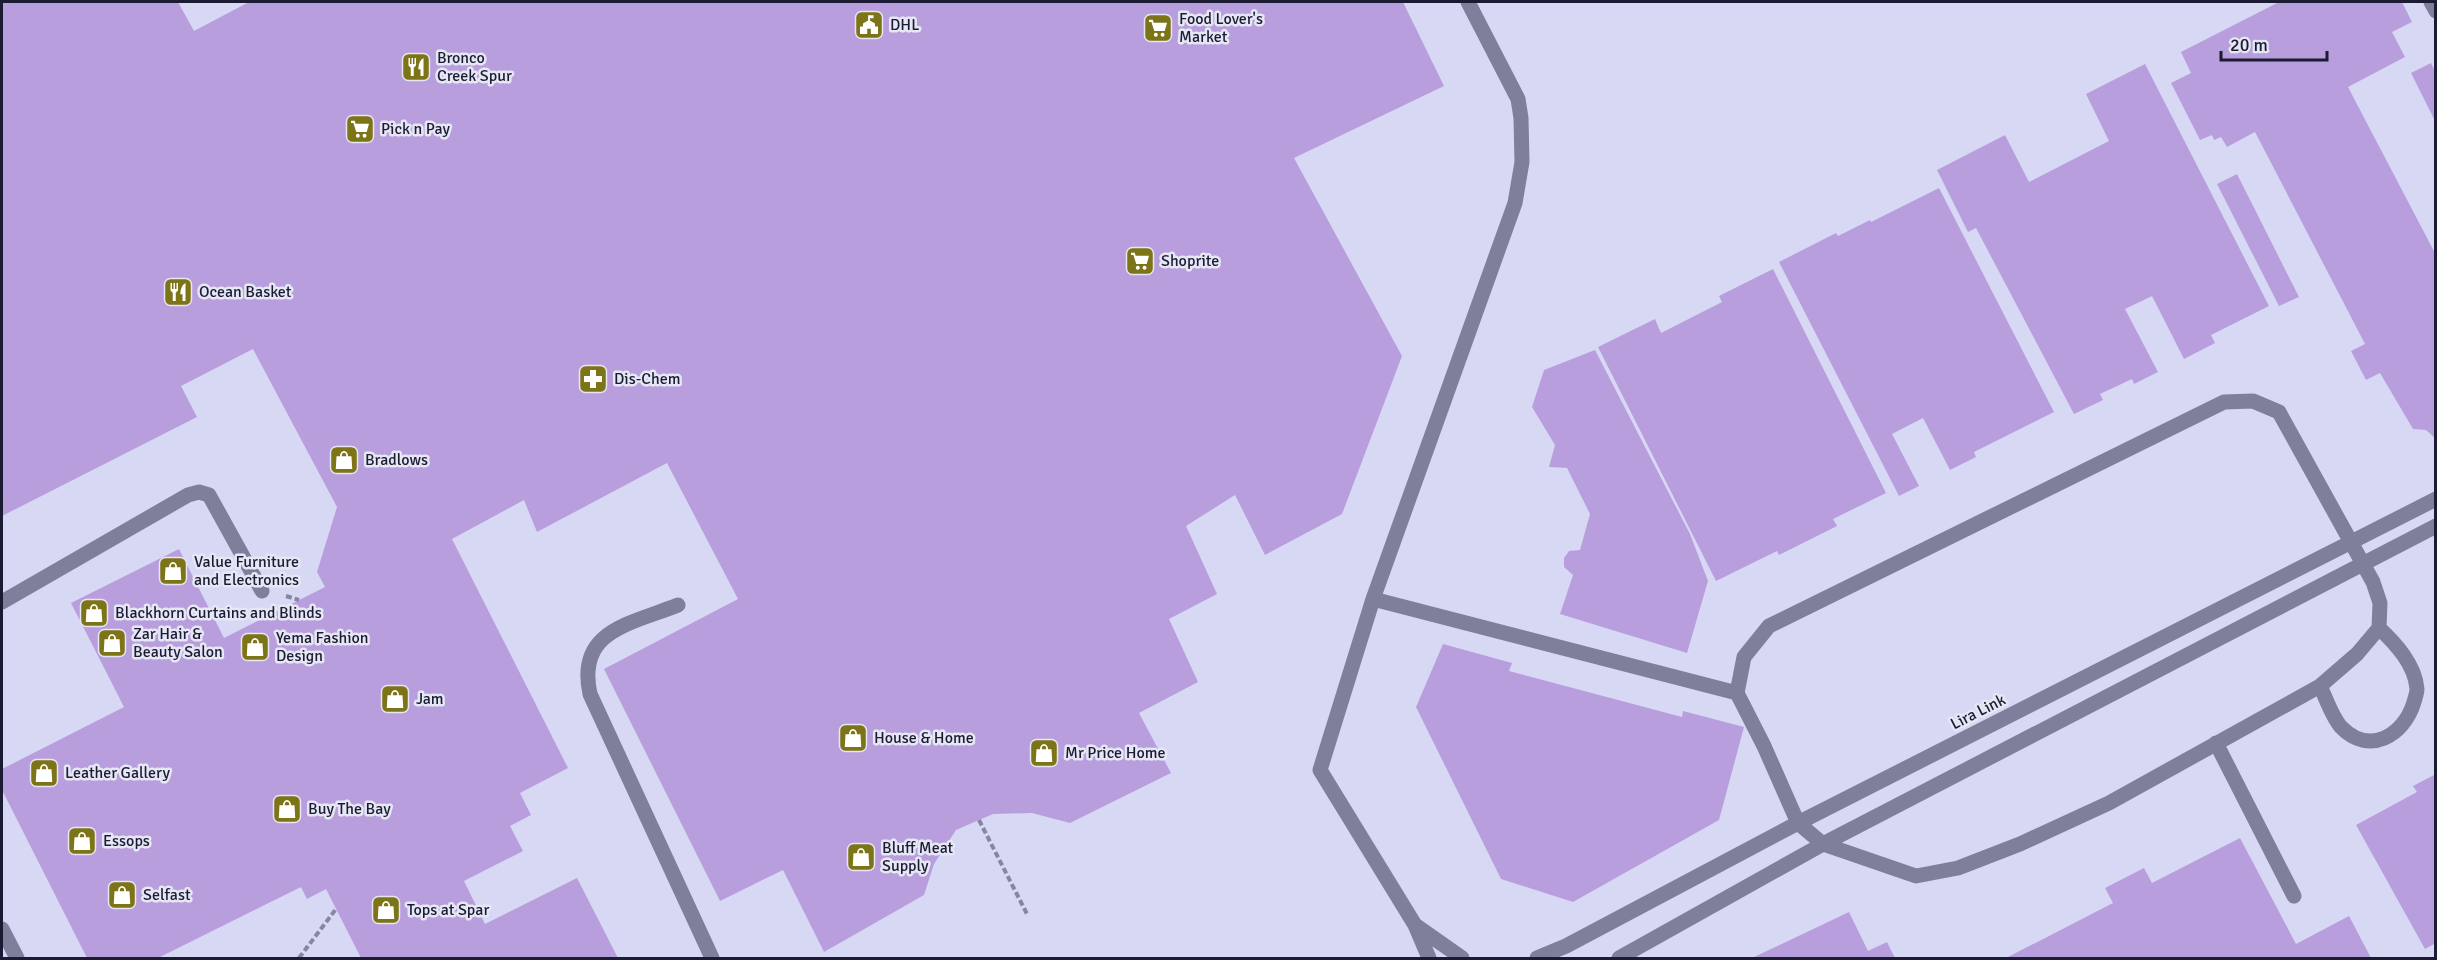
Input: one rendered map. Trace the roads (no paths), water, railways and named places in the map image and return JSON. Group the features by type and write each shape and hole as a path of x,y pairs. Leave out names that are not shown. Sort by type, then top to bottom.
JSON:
{"street":[{"path":"1429,958 1414,925 1320,770 1373,599 1515,203 1522,162 1518,99 1468,2"},
{"path":"2431,2 2436,11"},
{"path":"2253,401 2279,412 2351,545 2373,582 2380,603 2379,628 2357,654 2320,686 2109,803 2020,844 1958,868 1917,876 1823,844 1798,823 1737,693 1744,657 1769,626 2224,402 2253,401"},
{"path":"2,602 188,495 199,492 209,495 262,591"},
{"name":"Lira Link","path":"1537,958 1566,946 1798,823 2351,545 2436,499"},
{"path":"1619,958 1823,844 2436,526"},
{"path":"1373,599 1737,693"},
{"path":"678,605 613,631 599,641 589,657 586,673 591,694 712,958"},
{"path":"2320,686 2341,727 2363,740 2385,740 2400,729 2411,711 2417,689 2408,663 2396,644 2379,628"},
{"path":"2216,743 2294,896"},
{"path":"1414,925 1462,958"},
{"path":"2,929 16,958"}],"place":[{"name":"DHL","path":"869,25"},
{"name":"Food Lover's Market","path":"1158,28"},
{"name":"Bronco Creek Spur","path":"416,67"},
{"name":"Pick n Pay","path":"360,129"},
{"name":"Shoprite","path":"1140,261"},
{"name":"Ocean Basket","path":"178,292"},
{"name":"Dis-Chem","path":"593,379"},
{"name":"Bradlows","path":"344,460"},
{"name":"Value Furniture and Electronics","path":"173,571"},
{"name":"Blackhorn Curtains and Blinds","path":"94,613"},
{"name":"Zar Hair & Beauty Salon","path":"112,643"},
{"name":"Yema Fashion Design","path":"255,647"},
{"name":"Jam","path":"395,699"},
{"name":"House & Home","path":"853,738"},
{"name":"Mr Price Home","path":"1044,753"},
{"name":"Leather Gallery","path":"44,773"},
{"name":"Buy The Bay","path":"287,809"},
{"name":"Essops","path":"82,841"},
{"name":"Bluff Meat Supply","path":"861,857"},
{"name":"Selfast","path":"122,895"},
{"name":"Tops at Spar","path":"386,910"}]}
